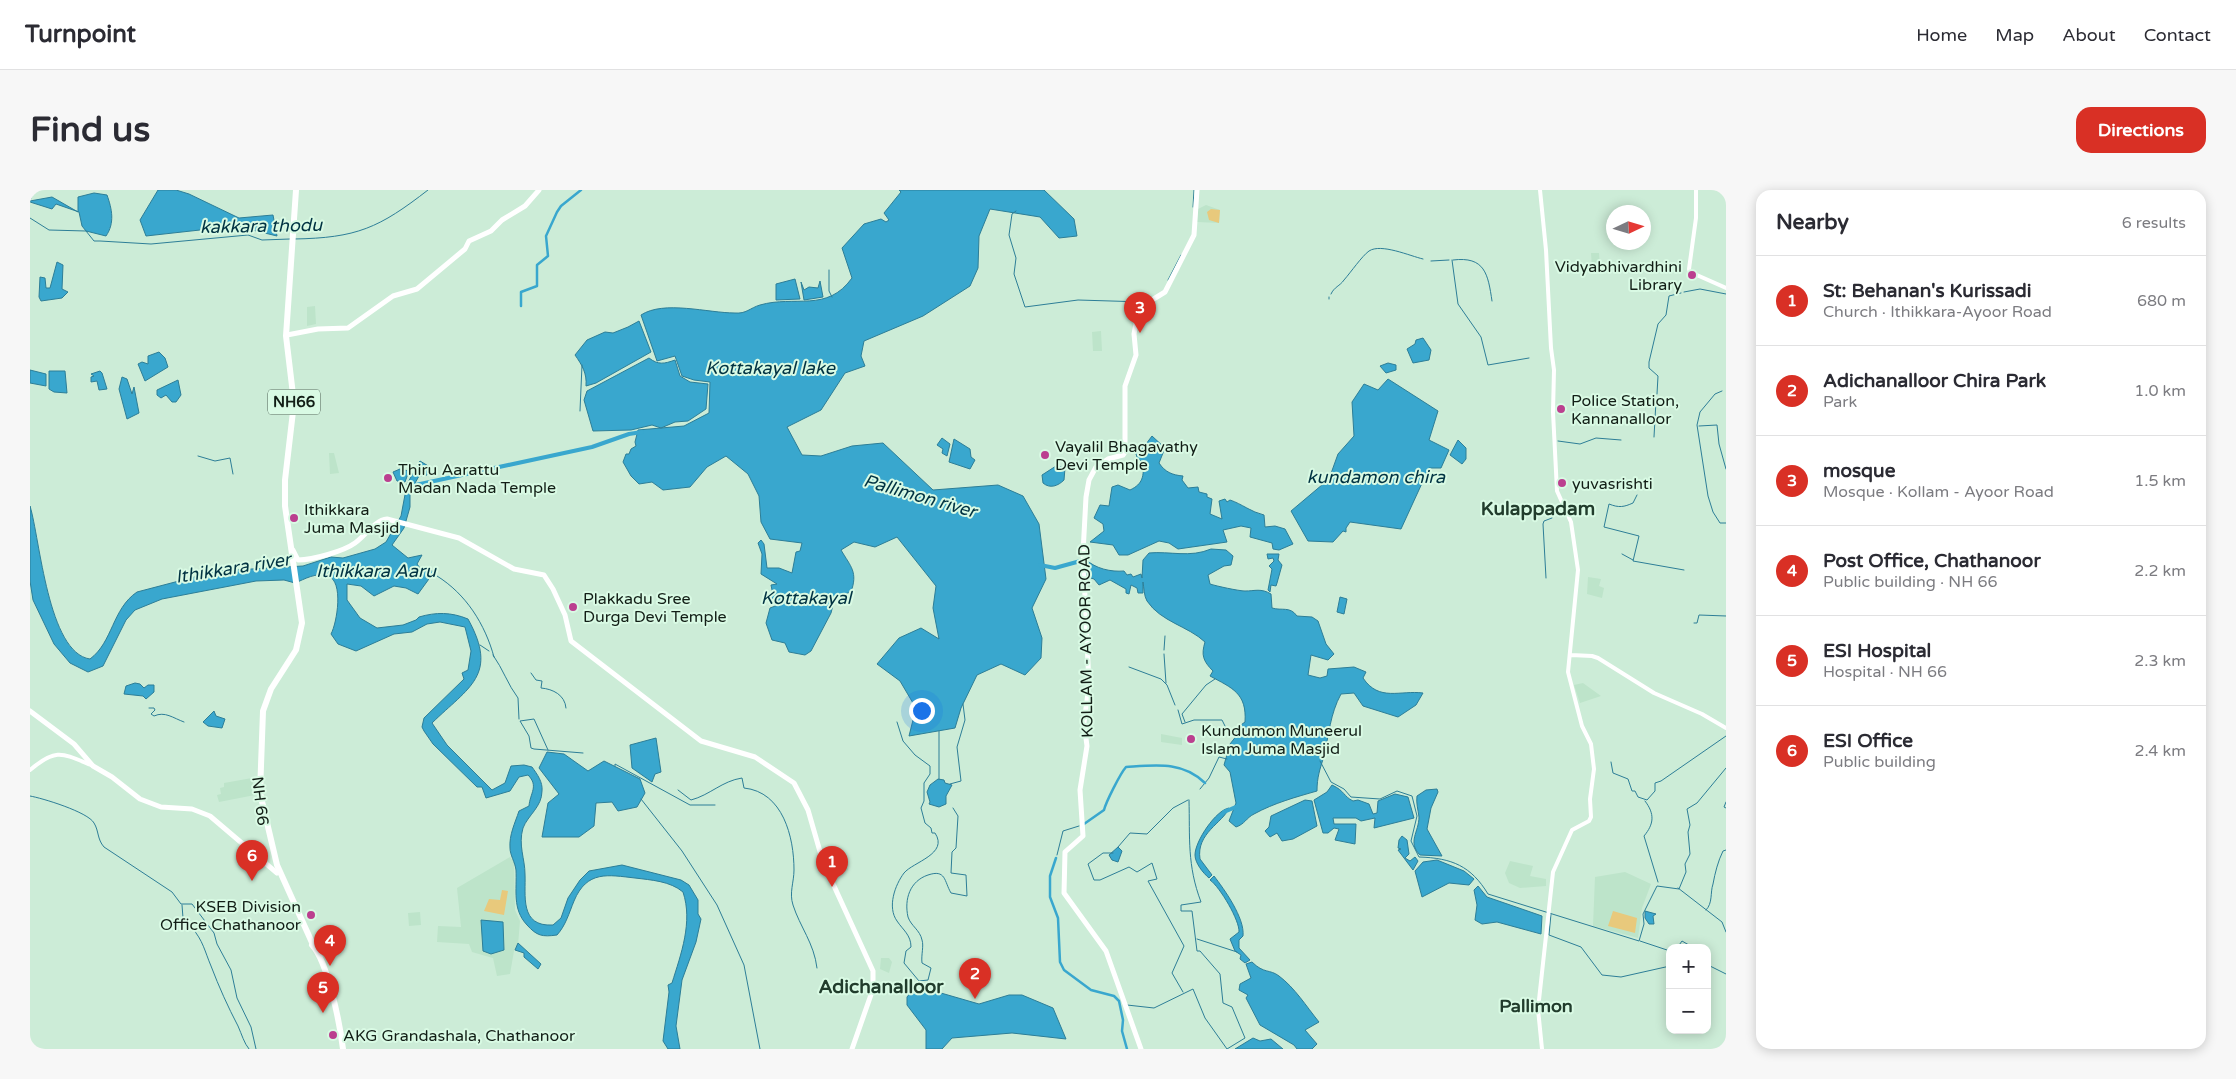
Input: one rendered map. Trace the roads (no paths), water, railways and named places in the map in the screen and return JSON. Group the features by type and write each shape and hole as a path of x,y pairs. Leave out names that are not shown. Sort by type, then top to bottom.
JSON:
{"highway":[{"name":"NH66","path":"289,540 285,516 285,486 294,403 287,336 296,190"},
{"name":"NH 66","path":"289,540 302,615 299,642 293,657 266,700 257,767 258,795 271,865 314,947"},
{"name":"NH 66","path":"261,735 260,793 269,839 281,878 314,947 333,1000 343,1049"}],"main road":[{"path":"287,336 328,327 346,328 393,296 417,289 466,249 469,241 491,231 502,220 526,204 539,190"},
{"name":"KOLLAM - AYOOR ROAD","path":"1141,1049 1106,951 1070,903 1064,889 1065,852 1082,839 1080,790 1087,746 1084,723 1089,685 1083,572 1086,497 1089,480 1096,467 1125,452 1125,386 1136,355 1134,334 1139,308 1165,292 1194,235 1196,190"},
{"path":"289,540 298,560 314,559 351,546 381,520 394,520 460,538 514,569 545,576 565,615 571,641 701,741 755,757 794,783 808,810 823,862 874,971 873,989 852,1049"},
{"path":"30,711 74,744 93,766 112,777 140,799 162,807 192,808 210,816 271,865"}],"street":[{"path":"1540,190 1546,250 1550,348 1554,370 1553,412 1558,491 1571,522 1578,570 1568,672 1582,726 1591,744 1594,769 1590,799 1591,817 1589,822 1572,830 1553,872 1538,1009 1542,1049"},
{"path":"1696,190 1696,218 1689,269 1698,276 1726,288"},
{"path":"1571,655 1598,658 1654,693 1702,714 1726,728"},
{"path":"30,770 48,756 56,754 70,756 93,766"}],"water":[{"path":"30,190 34,190 30,201"},
{"path":"158,190 176,190 189,194 239,218 273,215 277,236 236,226 146,236 140,220"},
{"name":"Kottakayal lake","path":"899,190 1044,190 1074,219 1077,236 1059,238 1040,217 990,209 979,236 978,268 970,286 923,316 864,341 861,356 865,366 845,373 821,410 787,427 802,455 821,456 852,446 883,443 933,490 998,485 1023,496 1039,524 1046,579 1032,608 1042,638 1041,658 1025,675 1001,664 977,675 961,708 955,728 909,736 913,720 920,715 900,681 877,664 899,638 921,628 939,639 933,608 936,586 897,537 875,547 854,542 841,550 854,574 851,592 835,597 831,613 811,651 805,655 789,652 785,643 772,640 766,623 770,608 778,605 778,598 771,599 767,596 773,595 771,585 777,584 761,574 762,554 758,543 761,540 764,544 767,568 779,568 792,573 796,552 800,551 802,543 770,539 761,522 759,496 748,474 726,456 707,467 690,487 663,490 652,482 639,484 631,476 623,462 626,454 629,454 631,449 636,446 638,430 684,426 709,413 710,382 682,376 675,356 657,361 641,315 662,308 686,308 739,313 773,302 810,301 832,296 852,278 842,248 864,224 881,219 886,222 889,220 884,213 901,192"},
{"path":"94,193 107,195 112,221 106,236 86,231 82,226 78,212 78,197"},
{"path":"52,197 76,211 56,204 52,209 30,201"},
{"path":"57,262 63,265 62,289 68,292 62,298 41,301 39,297 40,277 45,278 46,288 50,288"},
{"path":"795,279 800,299 776,300 776,284"},
{"path":"820,281 823,297 804,300 801,282 804,290 809,287 818,288"},
{"path":"639,321 651,352 596,383 586,386 584,369 575,355 587,340 605,332 613,333"},
{"path":"1423,338 1431,350 1429,360 1413,363 1407,349 1415,344 1416,340"},
{"path":"159,352 165,358 168,367 145,381 138,364 142,362 148,364 148,356"},
{"path":"649,358 661,363 675,360 680,376 690,382 708,384 706,409 688,421 675,422 661,428 652,425 631,430 593,431 584,400 587,391"},
{"path":"1388,363 1396,365 1396,370 1386,373 1380,366"},
{"path":"30,370 46,374 46,386 30,383"},
{"path":"49,371 65,371 67,393 54,392 49,389"},
{"path":"100,371 107,389 99,390 97,381 91,382 91,377 94,376 91,374"},
{"path":"122,377 127,379 132,394 134,387 139,413 127,419 119,389"},
{"name":"kundamon chira","path":"1388,379 1438,411 1429,440 1449,450 1441,468 1429,468 1401,529 1350,522 1346,532 1343,531 1333,542 1308,541 1291,511 1329,479 1338,454 1354,436 1352,402 1364,384 1378,390"},
{"path":"178,380 181,395 176,402 172,402 166,395 161,398 157,395 157,390"},
{"path":"1152,436 1165,448 1159,463 1164,469 1172,474 1183,476 1182,480 1188,488 1198,487 1199,492 1207,494 1207,497 1212,499 1210,514 1222,519 1219,501 1225,499 1227,502 1230,500 1264,515 1265,527 1275,526 1285,529 1293,544 1279,550 1273,549 1272,543 1250,537 1251,528 1241,526 1223,530 1227,542 1178,549 1169,543 1159,541 1128,555 1119,555 1113,545 1090,542 1104,531 1103,524 1094,518 1100,505 1109,506 1112,487 1118,485 1130,490 1140,482 1143,476 1143,463 1137,457 1135,451 1143,448"},
{"path":"942,438 950,444 947,456 942,453 943,449 937,445"},
{"path":"954,439 970,449 971,457 975,460 970,469 949,462"},
{"path":"1458,440 1466,448 1466,459 1462,464 1450,455"},
{"name":"Ithikkara Aaru","path":"420,461 430,467 427,475 419,476 410,492 410,507 404,528 392,545 408,558 422,555 417,564 420,568 424,567 434,572 418,594 406,588 394,586 374,596 361,586 347,584 347,600 360,618 377,628 403,625 419,617 431,614 450,614 468,619 477,638 481,654 480,667 476,678 468,689 432,723 447,745 492,790 505,783 511,766 524,765 532,767 539,778 542,784 540,802 523,828 521,840 525,868 525,900 529,915 534,921 553,925 561,918 568,898 580,880 589,871 622,865 681,880 689,885 698,900 698,914 701,919 696,942 682,980 676,1026 680,1049 668,1049 663,1041 669,992 668,985 672,983 685,938 687,915 683,892 672,885 654,880 616,876 592,879 579,891 565,923 557,935 544,936 537,934 522,919 517,906 516,870 510,848 511,834 519,811 529,806 533,786 531,779 528,775 519,777 510,791 486,798 482,787 477,787 433,744 424,731 422,727 424,718 464,679 462,673 468,670 471,651 465,627 440,622 427,624 412,632 394,634 356,651 338,644 331,634 338,603 338,594 333,579 328,576 319,575 311,576 295,583 284,580 256,581 162,599 135,610 126,620 103,666 88,672 70,663 54,644 33,600 30,581 30,506 42,567 55,617 64,637 76,652 90,659 104,644 122,607 137,592 217,571 303,566 331,557 343,558 375,549 386,542 401,516 407,484"},
{"path":"1056,466 1065,468 1064,480 1054,486 1048,486 1043,483 1042,475"},
{"path":"400,469 409,471 405,482 397,481 393,472"},
{"path":"1211,549 1226,550 1233,556 1231,565 1224,566 1208,575 1210,584 1242,591 1264,591 1271,594 1272,608 1289,610 1297,616 1312,617 1318,621 1326,644 1334,654 1328,660 1311,655 1308,675 1320,678 1327,676 1328,669 1354,667 1366,672 1363,678 1369,685 1383,693 1423,693 1416,705 1398,717 1363,706 1354,693 1341,694 1332,717 1318,777 1317,791 1269,807 1251,816 1236,827 1229,821 1236,803 1230,772 1224,765 1230,744 1237,735 1238,727 1245,722 1245,712 1241,698 1231,688 1210,676 1213,671 1204,658 1205,642 1167,619 1153,608 1146,599 1143,582 1143,593 1138,593 1137,588 1131,585 1129,594 1126,593 1126,589 1110,580 1099,585 1094,579 1087,577 1085,559 1104,569 1124,571 1127,575 1131,574 1133,577 1141,574 1142,578 1143,560 1149,553 1188,554"},
{"path":"1267,554 1279,554 1278,560 1282,565 1276,586 1271,585 1270,592 1268,590 1272,569 1269,566 1274,561 1273,558 1268,559"},
{"path":"1340,597 1347,599 1344,614 1337,612"},
{"path":"135,683 140,684 144,688 148,685 154,685 154,692 146,699 143,696 124,694 126,686"},
{"path":"214,711 216,716 225,719 222,728 208,726 203,722"},
{"path":"656,738 661,772 655,774 652,782 632,768 630,745"},
{"path":"547,752 564,754 588,771 604,761 640,779 645,793 637,807 618,811 612,802 596,803 594,826 579,837 542,837 548,803 559,794 539,768"},
{"path":"938,779 952,785 946,796 946,804 939,807 929,804 927,792 930,785"},
{"path":"1332,785 1353,801 1358,800 1369,804 1373,814 1377,813 1378,801 1395,794 1408,797 1414,818 1374,828 1375,818 1361,821 1356,818 1333,818 1334,824 1356,824 1355,844 1335,840 1339,829 1334,828 1328,833 1323,833 1314,800 1327,792"},
{"path":"1437,789 1438,792 1431,808 1427,829 1442,856 1420,855 1414,846 1419,822 1417,796 1426,790"},
{"path":"1305,800 1312,801 1317,826 1293,839 1282,841 1277,833 1270,837 1265,831 1269,827 1271,816"},
{"path":"1229,808 1202,842 1200,859 1212,875 1209,878 1196,861 1195,855 1198,842 1218,814"},
{"path":"1402,836 1407,840 1409,854 1405,858 1410,861 1415,857 1418,861 1413,870 1398,850 1401,849 1398,848 1399,840"},
{"path":"1118,847 1122,851 1118,862 1112,860 1109,855"},
{"path":"1437,860 1464,871 1474,879 1469,885 1449,883 1422,897 1415,871 1423,862"},
{"path":"1214,876 1233,904 1241,921 1243,936 1239,940 1239,948 1250,960 1245,963 1240,959 1241,955 1235,951 1230,939 1239,932 1238,927 1224,897 1210,880"},
{"path":"1478,886 1487,897 1542,916 1541,934 1497,922 1482,924 1475,920 1477,905 1474,890"},
{"path":"1645,911 1656,914 1653,916 1654,924 1649,924 1645,918"},
{"path":"481,920 503,922 504,950 491,954 483,951"},
{"path":"518,943 541,964 538,969 524,957 524,953 515,950"},
{"path":"1252,962 1260,968 1276,974 1285,981 1319,1022 1305,1030 1317,1044 1312,1049 1297,1049 1294,1045 1260,1025 1246,998 1248,995 1239,990 1240,984 1251,978 1246,964"},
{"path":"934,991 979,1004 1009,995 1022,995 1053,1008 1066,1039 1012,1033 952,1038 942,1049 926,1049 926,1030 907,1005 907,997 911,992"},
{"path":"1253,1038 1260,1041 1271,1039 1283,1049 1235,1049"}],"waterway":[{"name":"kakkara thodu","path":"294,239 335,236 366,228 395,214 428,190"},
{"path":"521,306 521,292 537,286 537,265 548,256 546,236 557,212 561,206 581,190"},
{"path":"1193,207 1194,190"},
{"path":"1016,211 1012,214 1009,235 1016,258 1014,274 1025,307 1078,300 1144,302"},
{"name":"kakkara thodu","path":"30,218 49,230 86,231 94,241 151,244 248,235 262,240 290,239"},
{"path":"1331,294 1363,257 1374,249 1388,249 1423,259"},
{"path":"1168,280 1181,255"},
{"path":"1431,261 1449,260"},
{"path":"1452,260 1458,304 1481,337 1488,365 1529,358"},
{"path":"1453,260 1472,261 1483,269 1489,283 1492,301"},
{"path":"829,270 829,291 832,297"},
{"path":"1684,292 1700,289 1726,294"},
{"path":"1657,394 1658,376 1649,368 1649,362 1658,324 1666,315 1669,296 1681,293"},
{"path":"580,411 582,365"},
{"path":"1722,391 1715,394 1700,412 1697,425 1708,496 1713,512 1720,523 1726,523"},
{"path":"1654,437 1656,401"},
{"path":"1699,426 1717,425 1719,444 1726,469"},
{"name":"Pallimon river","path":"411,486 592,447 629,434 642,432"},
{"path":"1558,441 1580,444 1596,438 1621,440"},
{"path":"198,456 215,461 230,458 233,474"},
{"path":"1637,495 1633,503 1627,505 1609,504 1604,527 1639,536 1633,561 1684,570"},
{"path":"1546,578 1543,524 1544,521 1552,518"},
{"path":"1622,554 1633,560"},
{"name":"Pallimon river","path":"1040,565 1055,568 1084,560"},
{"path":"437,576 457,592 473,611 480,622 494,657"},
{"path":"1694,623 1697,623 1699,615 1726,616"},
{"path":"1164,650 1165,636"},
{"path":"480,645 489,651"},
{"path":"1164,654 1166,683"},
{"path":"493,655 518,698 519,719"},
{"path":"1129,667 1161,679 1167,685 1175,705"},
{"path":"531,673 536,680 542,681 541,688 554,691 561,696 566,708"},
{"path":"1185,722 1182,714 1206,685 1215,679"},
{"path":"950,784 961,781 957,747 965,720 963,704"},
{"path":"149,708 154,708 155,710 151,714 154,716 162,714 184,722"},
{"path":"1178,710 1182,724 1194,720 1222,720 1227,730 1235,730 1238,733"},
{"path":"548,750 534,719 520,721 529,736 531,748 534,749 583,753"},
{"path":"897,722 903,741 915,755 930,766 930,774 924,783 924,801 921,808 925,823 931,828 932,833 935,833 938,840 934,852 904,873 895,890 892,903 894,915 911,943 911,947 906,951 904,963 919,981 928,980 931,968 922,963 923,945 921,937 908,917 908,897 913,886 928,875 938,874 944,877 951,893 967,896 966,875 951,873 952,852 956,848 958,816 953,808"},
{"path":"939,731 939,779"},
{"path":"1611,762 1613,773 1628,779 1632,791 1635,791 1638,797 1647,800 1655,791 1655,783 1661,781 1726,736"},
{"path":"1200,789 1209,778 1219,757 1227,759"},
{"path":"1320,761 1331,782 1344,789 1351,797 1380,799 1397,791 1412,796 1417,816 1411,841 1419,857 1441,859 1460,865 1482,884 1488,894 1639,941 1644,924 1643,914 1657,886 1679,889 1686,872 1685,864 1690,854 1688,832 1690,825 1687,809 1697,803 1726,768"},
{"path":"615,766 615,764 690,805 715,805"},
{"path":"1084,824 1104,810 1126,767 1158,765 1178,768 1188,771 1205,783"},
{"path":"678,790 691,800 728,782 742,778 744,788 757,791 777,807 784,818 792,844 794,870 792,901 813,951 817,968"},
{"path":"30,796 83,814 96,826 100,841 104,847 172,892 181,904 192,904 214,933 217,944 231,970 237,998 251,1027 256,1049"},
{"path":"641,799 682,851 717,905 744,965 760,1049"},
{"path":"1118,847 1130,833 1147,834 1173,808 1188,800"},
{"path":"1127,1005 1154,1008 1193,989 1205,1018 1227,1049 1245,1038 1232,1007 1223,1003 1220,974 1200,951 1197,951 1192,911 1181,911 1181,905 1201,902 1191,863 1189,800"},
{"path":"1645,801 1652,819 1650,827 1644,836 1658,882"},
{"path":"1726,802 1724,807 1726,808"},
{"name":"Pallimon river","path":"1224,812 1238,806"},
{"path":"1057,855 1063,831 1079,826"},
{"path":"1706,910 1710,901 1718,863 1723,851 1726,850"},
{"path":"1113,853 1103,853 1088,864 1094,880 1100,880 1129,867 1137,872 1152,863 1157,879 1148,881 1184,946 1172,973 1183,992"},
{"path":"1056,858 1050,876 1050,897 1058,918 1060,962 1064,970 1091,990 1114,996 1119,1001 1123,1020 1122,1031 1127,1049"},
{"path":"1678,888 1722,922 1726,932"},
{"path":"182,905 183,918 190,926"},
{"path":"1551,914 1549,935 1581,947 1602,975 1621,977 1666,967"},
{"path":"192,928 201,942 224,997 249,1049"},
{"path":"1197,939 1237,952"},
{"path":"1640,941 1666,950"},
{"path":"1680,944 1682,941 1687,944"},
{"path":"1711,966 1726,974"}],"place":[{"name":"Vidyabhivardhini Library","path":"1692,275"},
{"name":"mosque","path":"1140,333"},
{"name":"Police Station, Kannanalloor","path":"1561,409"},
{"name":"Vayalil Bhagavathy Devi Temple","path":"1045,455"},
{"name":"Thiru Aarattu Madan Nada Temple","path":"388,478"},
{"name":"yuvasrishti","path":"1562,483"},
{"name":"Ithikkara Juma Masjid","path":"294,518"},
{"name":"Plakkadu Sree Durga Devi Temple","path":"573,607"},
{"name":"Kundumon Muneerul Islam Juma Masjid","path":"1191,739"},
{"name":"ESI Office","path":"252,881"},
{"name":"St: Behanan's Kurissadi","path":"832,887"},
{"name":"KSEB Division Office Chathanoor","path":"311,915"},
{"name":"Post Office, Chathanoor","path":"330,966"},
{"name":"Adichanalloor Chira Park","path":"975,999"},
{"name":"ESI Hospital","path":"323,1013"},
{"name":"AKG Grandashala, Chathanoor","path":"333,1035"}],"district":[{"name":"Kulappadam","path":"1538,508"},
{"name":"Adichanalloor","path":"881,986"},
{"name":"Pallimon","path":"1536,1006"}],"water label":[{"name":"Ithikkara river","path":"233,568"},
{"name":"Kottakayal","path":"806,598"}]}
